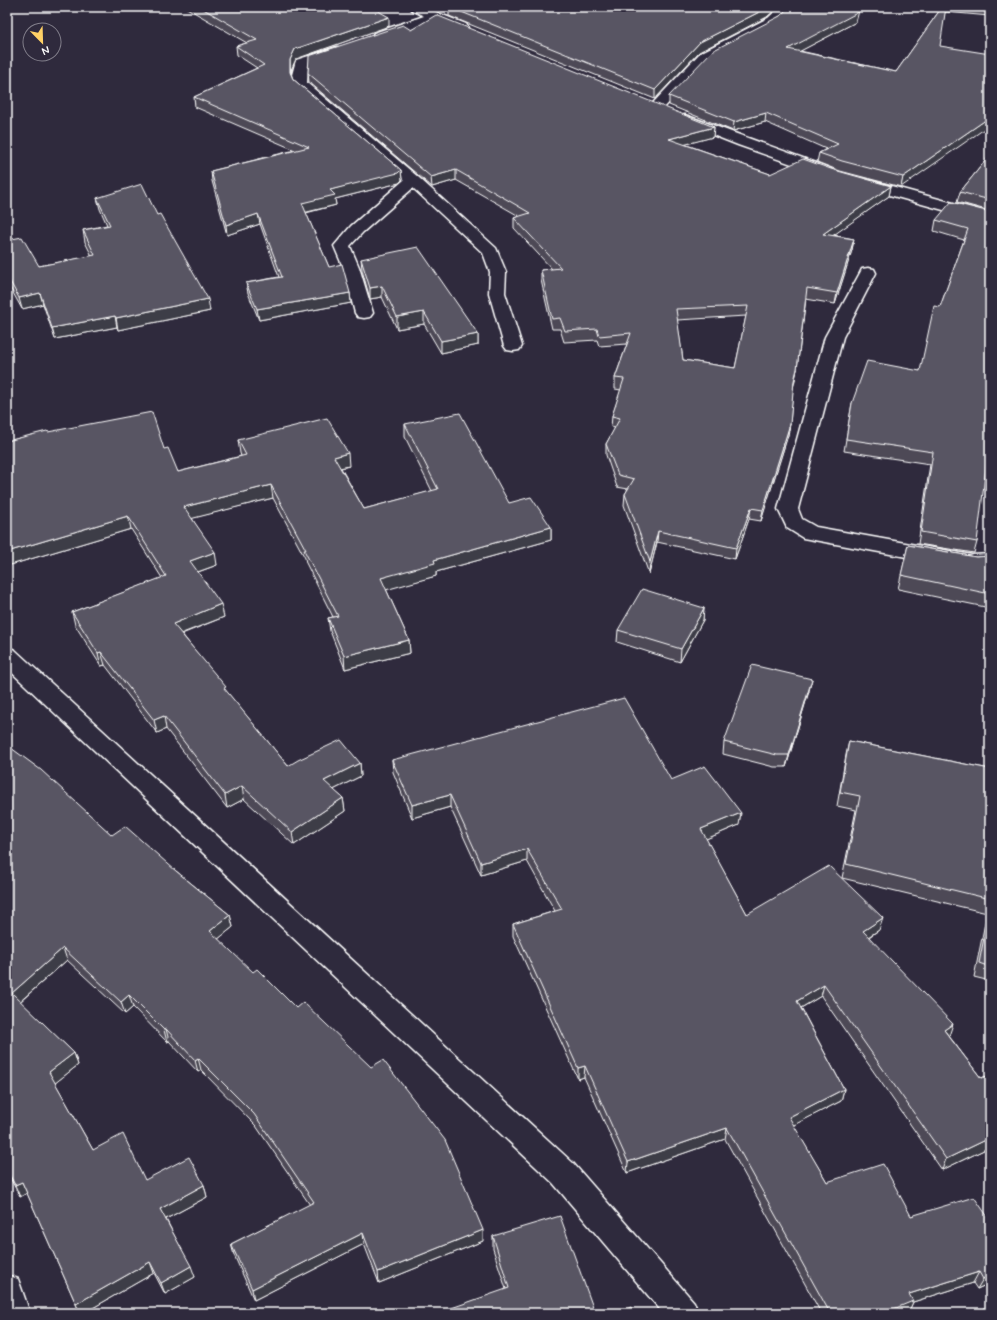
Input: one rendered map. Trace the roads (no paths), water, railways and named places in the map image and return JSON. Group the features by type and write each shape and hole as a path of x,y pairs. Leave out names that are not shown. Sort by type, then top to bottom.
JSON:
{"street":[{"path":"417,7 435,17 472,32"},
{"path":"657,107 705,56 773,21 787,7"},
{"path":"435,17 301,63 299,75 300,84 413,180 490,251 498,272 497,293 513,346"},
{"path":"642,101 743,142 835,175"},
{"path":"850,179 990,218"},
{"path":"364,313 351,267 342,246 357,229 413,180"},
{"path":"868,273 834,337 788,508 794,523 810,533 972,562 990,561"},
{"path":"7,655 563,1173 683,1313"},
{"path":"7,1290 15,1313"}]}
